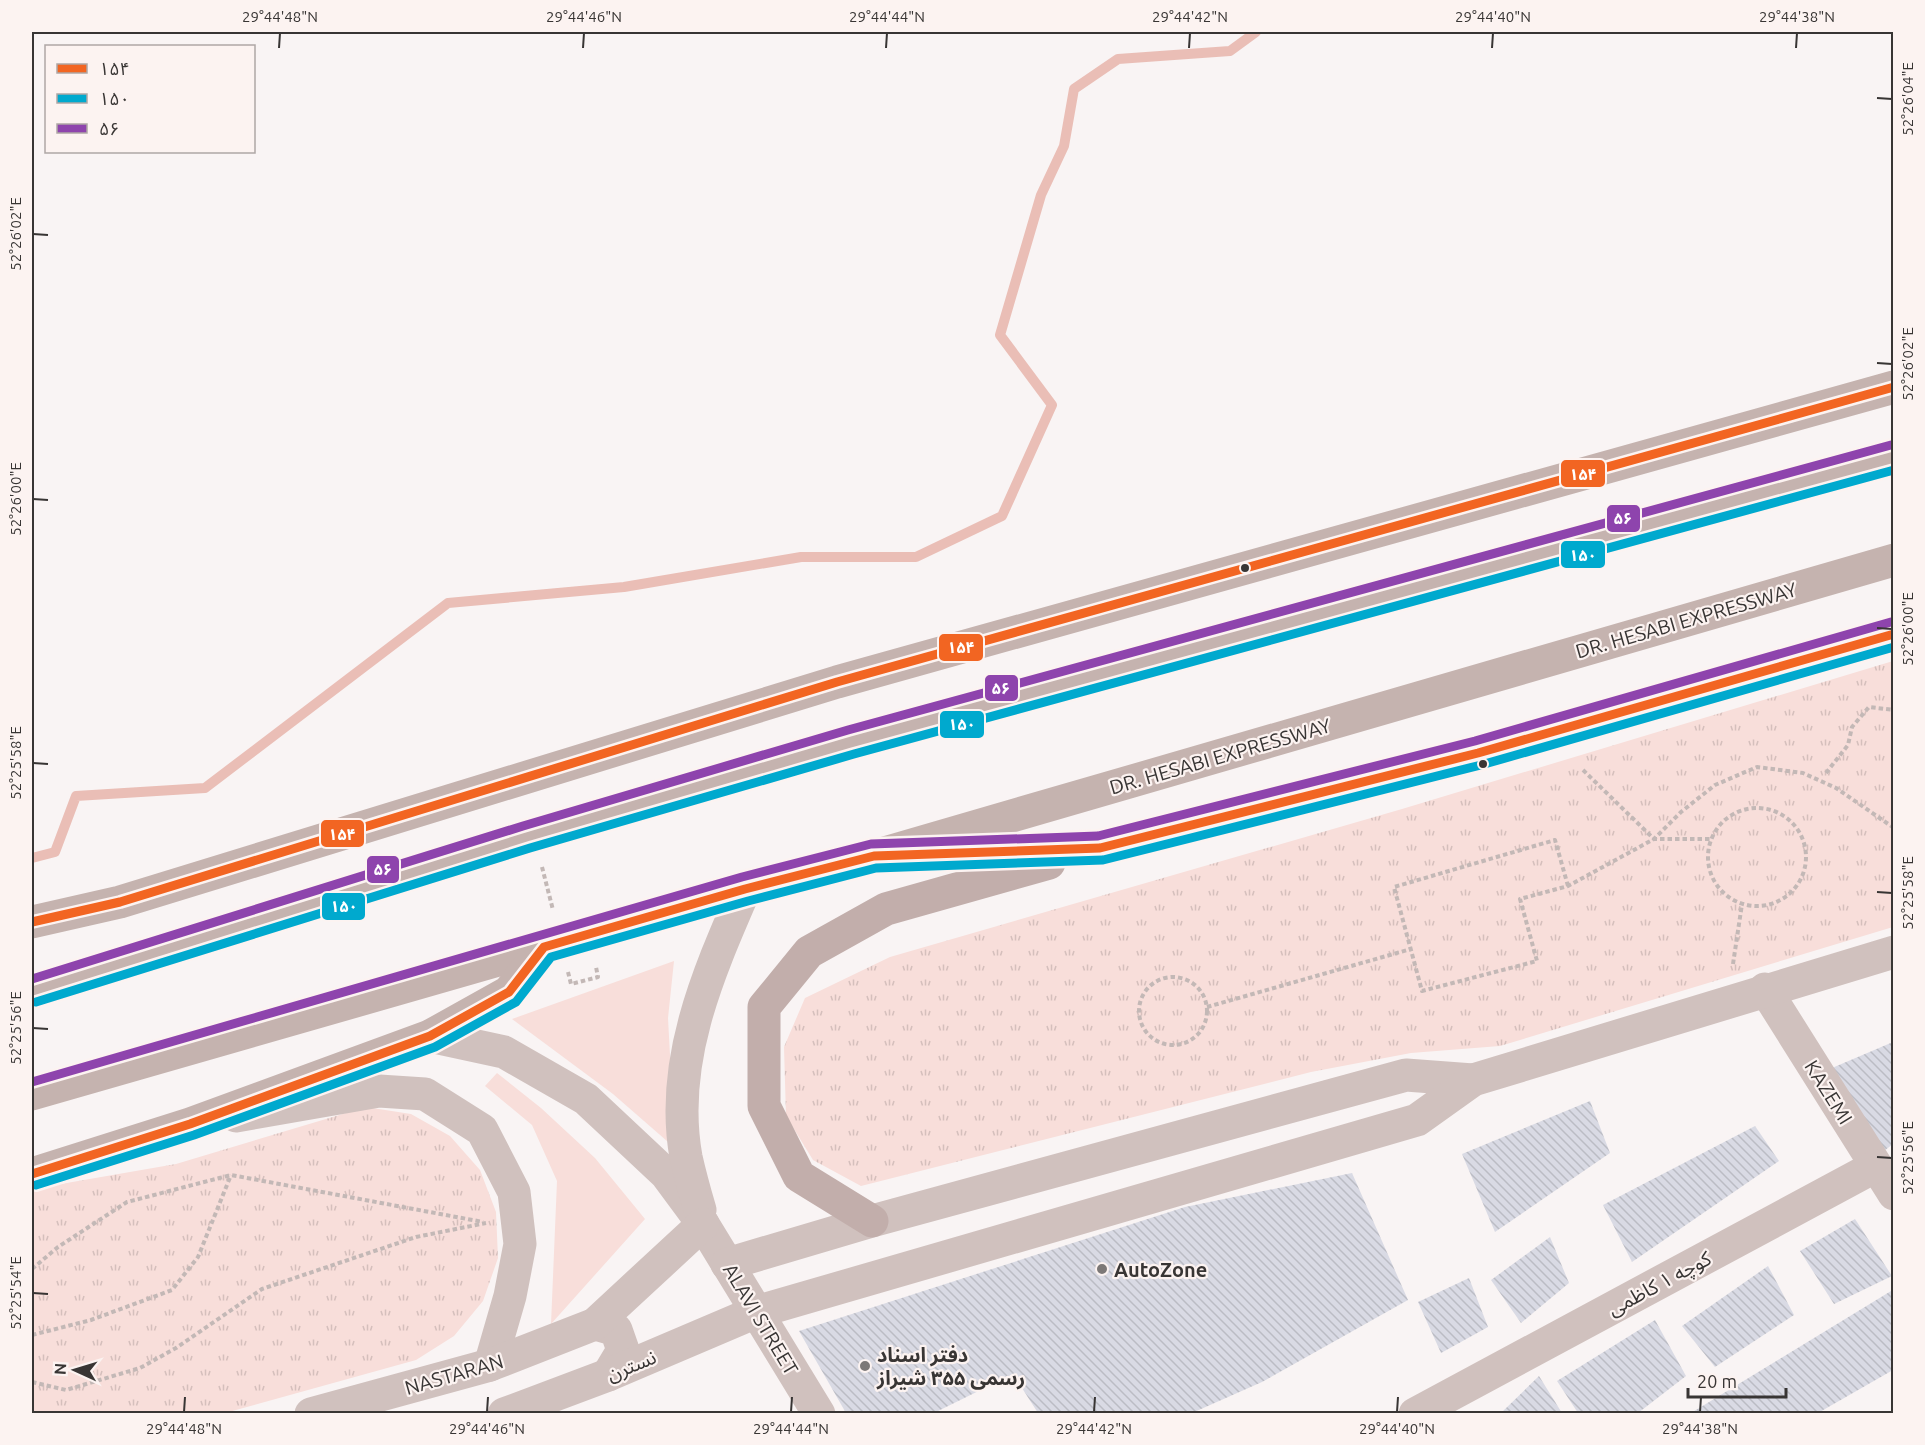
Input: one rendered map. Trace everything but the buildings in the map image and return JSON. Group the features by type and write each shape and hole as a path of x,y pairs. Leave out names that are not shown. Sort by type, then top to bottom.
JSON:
{"highway":[{"path":"32,922 120,902 837,682 1893,387"},
{"path":"32,991 527,837 839,745 1893,457"},
{"name":"DR. HESABI EXPRESSWAY","path":"32,1094 555,942 874,856 1893,560"},
{"path":"32,1174 190,1124 430,1036 508,992 555,942"}],"main road":[{"path":"872,1221 799,1176 764,1106 764,1007 809,952 886,909 1100,848 1478,753 1893,634"},
{"path":"874,856 1100,848"}],"street":[{"path":"703,1224 686,1156 682,1094 687,1047 697,1005 745,889"},
{"path":"728,1264 872,1221 1406,1074 1473,1080 1765,989 1893,952"},
{"name":"KAZEMI","path":"1765,989 1893,1194"},
{"path":"430,1036 504,1052 586,1099 666,1174 703,1224"},
{"name":"نسترن","path":"504,1413 608,1375 756,1312 1417,1120 1473,1080"},
{"path":"190,1124 379,1091 425,1094 482,1130 514,1192 520,1244 510,1296 490,1365"},
{"name":"کوچه ۱ کاظمی","path":"1428,1406 1876,1166"},
{"path":"595,1324 703,1224"},
{"name":"ALAVI STREET","path":"703,1224 819,1413"},
{"path":"595,1324 616,1330 623,1350 608,1375"},
{"name":"NASTARAN","path":"311,1413 490,1365 595,1324"}],"path":[{"path":"1826,773 1848,745 1852,727 1869,707 1893,710"},
{"path":"1568,886 1555,840 1394,887 1422,991 1537,961 1520,899 1568,886 1654,839 1681,812 1715,785 1757,767 1803,773 1836,788 1893,828"},
{"path":"1584,770 1654,839 1712,839"},
{"path":"1748,809 1765,809 1780,814 1793,823 1802,837 1806,853 1805,869 1793,890 1773,903 1758,906 1742,904 1728,897 1717,885 1710,870 1709,855 1712,839 1720,825 1733,814 1748,809"},
{"path":"540,861 555,942 571,984 598,977"},
{"path":"1733,964 1742,904"},
{"path":"1207,1007 1411,949"},
{"path":"1169,977 1189,981 1198,988 1207,1007 1202,1029 1183,1043 1172,1045 1161,1043 1151,1036 1139,1016 1143,995 1158,980 1169,977"},
{"path":"32,1335 91,1320 172,1290 198,1257 231,1175"},
{"path":"32,1269 58,1248 127,1202 231,1175 487,1223 416,1237 262,1289 176,1348 140,1368 66,1390 32,1382"}],"green space":[{"path":"1893,661 1893,927 1500,1046 1411,1053 1311,1072 861,1186 813,1160 786,1116 784,1047 805,998 890,957 1402,809"},
{"path":"674,961 668,1018 675,1148 613,1094 512,1019"},
{"path":"497,1073 541,1108 595,1158 645,1219 551,1324 557,1181 532,1125 485,1086"},
{"path":"366,1107 411,1114 450,1136 480,1170 496,1212 498,1258 483,1301 454,1336 416,1360 225,1413 32,1414 32,1189 176,1164"}],"waterway":[{"path":"32,858 55,852 76,796 205,788 448,603 624,587 801,557 916,557 1002,516 1052,405 1000,335 1041,195 1064,146 1074,89 1118,59 1230,51 1256,32"}],"transit line":[{"name":"۱۵۴","path":"32,922 120,902 837,682 1894,387"},
{"name":"۵۶","path":"32,979 523,826 848,730 1891,445"},
{"name":"۱۵۰","path":"36,1002 530,848 854,754 1894,470"},
{"name":"۵۶","path":"32,1082 742,877 871,844 1098,836 1475,741 1891,622"},
{"name":"۱۵۴","path":"32,1174 190,1124 430,1036 509,992 544,947 745,889 874,856 1100,848 1478,753 1894,634"},
{"name":"۱۵۰","path":"36,1185 194,1135 435,1047 516,1002 551,957 748,901 876,868 1103,860 1481,765 1894,647"}],"place":[{"name":"AutoZone","path":"1102,1269"},
{"name":"دفتر اسناد رسمی ۳۵۵ شیراز","path":"865,1366"}]}
